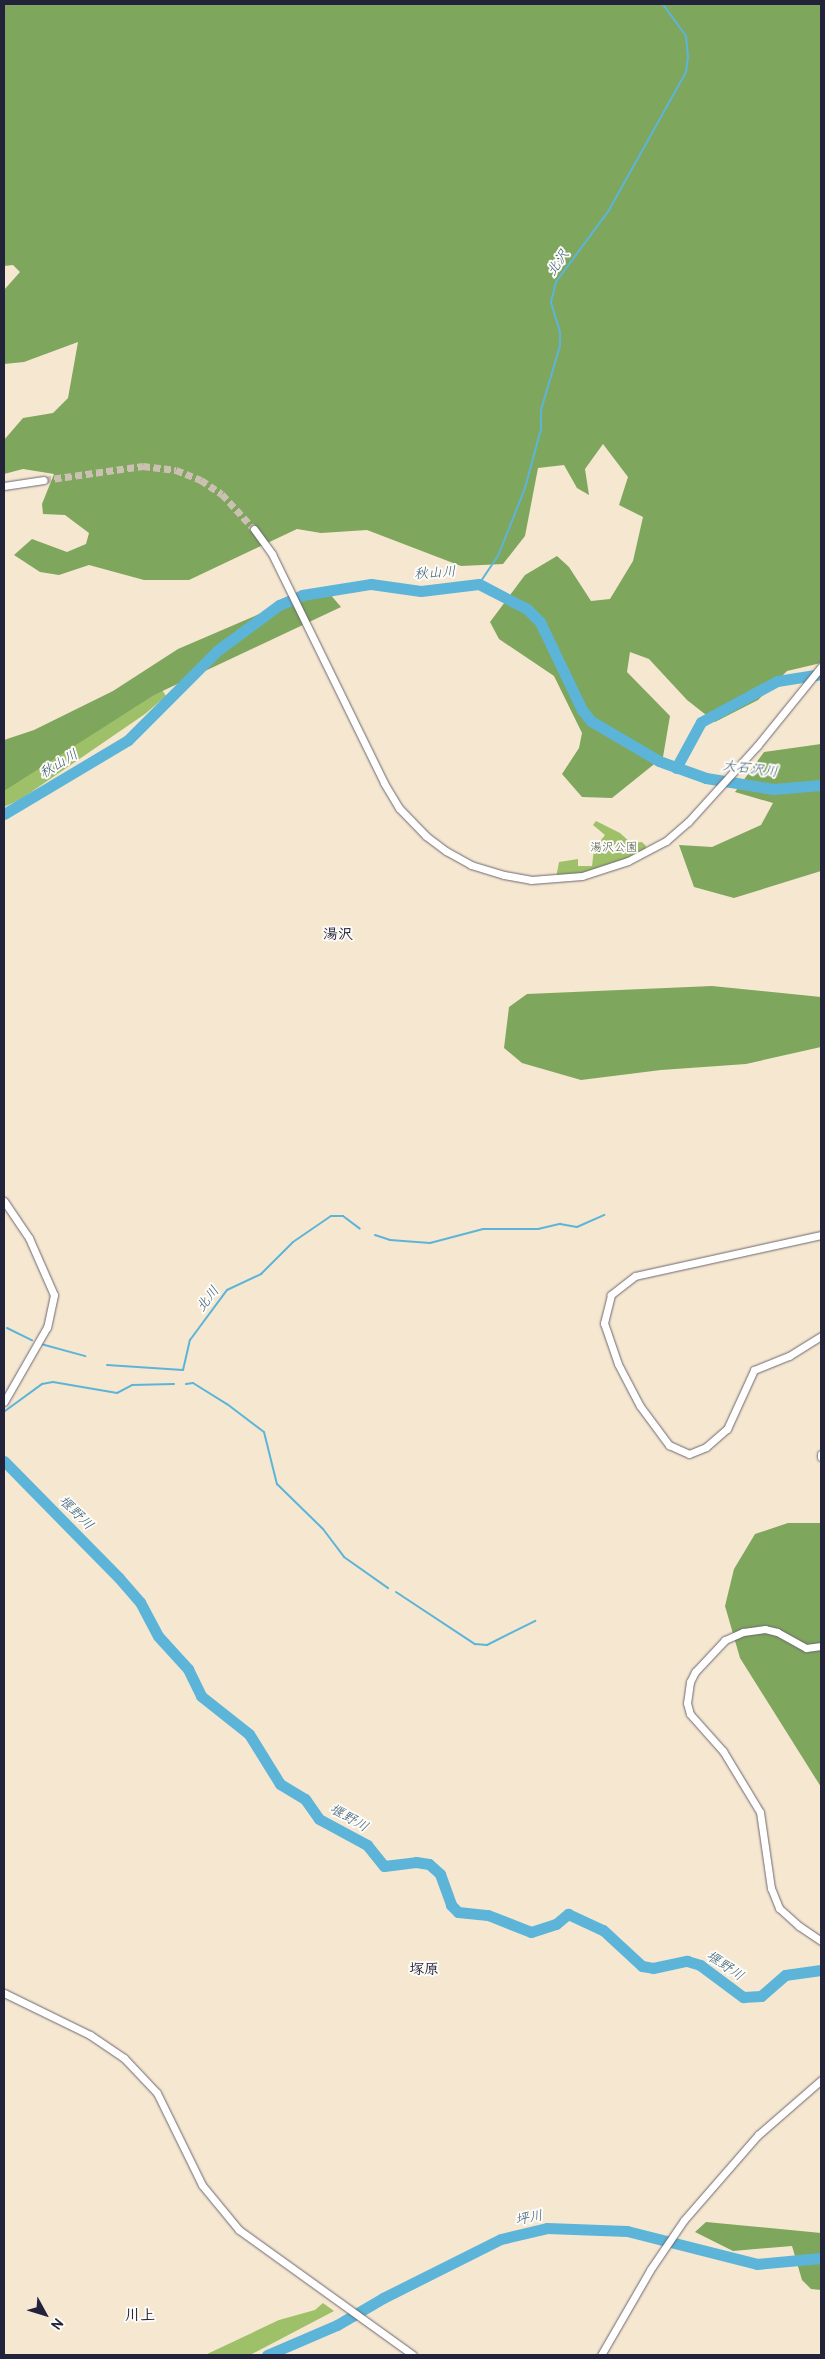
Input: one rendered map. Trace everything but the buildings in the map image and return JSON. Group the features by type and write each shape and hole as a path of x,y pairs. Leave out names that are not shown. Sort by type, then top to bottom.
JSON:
{"street":[{"path":"4,486 44,480"},
{"path":"254,529 284,579 384,783 399,808 426,836 471,865 531,880 582,876 644,854 688,822 741,764 821,667"},
{"path":"4,1200 30,1238 54,1295 47,1327 4,1402"},
{"path":"821,1235 635,1276 611,1295 604,1323 618,1364 649,1419 669,1445 689,1454 706,1447 727,1429 754,1370 789,1356 813,1339 821,1336"},
{"path":"821,1646 806,1648 777,1632 764,1629 743,1632 724,1640 695,1672 690,1682 687,1703 690,1714 723,1751 760,1812 771,1888 780,1908 799,1926 821,1941"},
{"path":"4,1993 90,2035 124,2058 157,2093 202,2185 218,2208 238,2230 413,2355"},
{"path":"601,2355 675,2234 758,2135 821,2080"}],"green space":[{"path":"4,4 821,4 821,663 787,671 758,700 715,722 687,700 649,659 630,652 627,672 670,716 663,757 612,798 582,797 562,774 579,748 582,733 554,676 499,639 490,622 525,575 557,556 569,567 591,601 610,599 633,561 643,517 619,505 628,477 603,444 585,469 589,495 577,488 564,465 538,468 525,536 503,564 461,566 367,530 321,533 297,529 189,580 144,580 89,565 59,575 40,572 14,555 32,539 67,552 86,544 89,533 65,515 43,514 42,504 54,474 23,469 4,474 4,440 23,418 53,413 68,398 78,342 24,362 4,364 4,290 20,272 13,265 4,266"},
{"path":"329,593 341,607 154,695 4,791 4,740 34,730 113,691 178,649 271,609"},
{"path":"157,682 166,696 145,714 21,799 4,807 4,773"},
{"path":"821,744 821,871 734,898 694,887 679,845 712,847 761,825 773,803 735,792 764,752"},
{"name":"湯沢公園","path":"596,821 620,833 631,843 642,842 646,846 645,850 602,869 556,878 559,862 578,859 578,866 592,866 594,849 605,835 593,825"},
{"path":"712,986 821,997 821,1047 746,1064 661,1070 581,1080 522,1063 504,1048 509,1007 527,994"},
{"path":"788,1523 821,1523 821,1787 740,1658 725,1606 734,1569 755,1534"},
{"path":"706,2222 821,2233 821,2290 811,2289 802,2280 792,2246 733,2251 695,2232"},
{"path":"323,2303 334,2311 250,2355 205,2355 279,2320 315,2310"}],"waterway":[{"name":"北沢","path":"479,584 498,556 525,488 541,429 541,410 560,346 560,332 551,302 556,282 609,210 686,72 688,58 686,36 663,4"},
{"name":"秋山川","path":"4,814 128,740 218,650 279,605 302,595 371,584 421,591 479,584 527,609 540,622 582,710 591,721 659,761 706,778 773,789 821,785"},
{"name":"秋山川","path":"676,768 701,722 777,681 821,674"},
{"name":"北川","path":"375,1235 390,1240 430,1243 483,1229 538,1229 560,1224 577,1227 604,1215"},
{"name":"北川","path":"107,1365 183,1370 190,1340 227,1290 261,1274 293,1242 331,1216 343,1216 360,1229"},
{"name":"北川","path":"7,1328 32,1340"},
{"name":"北川","path":"41,1344 85,1356"},
{"path":"5,1411 42,1384 53,1382 117,1393 132,1385 174,1384"},
{"path":"186,1384 193,1383 227,1404 264,1432 277,1484 323,1529 344,1557 388,1588"},
{"name":"堰野川","path":"4,1461 119,1578 140,1602 158,1636 188,1669 201,1696 249,1734 280,1784 305,1799 319,1819 367,1845 384,1866 416,1862 429,1864 440,1874 451,1905 458,1912 488,1915 531,1932 556,1924 568,1914 603,1930 642,1966 653,1968 687,1961 700,1965 743,1997 761,1996 785,1975 821,1970"},
{"path":"396,1592 475,1644 487,1645 535,1621"},
{"name":"坪川","path":"267,2355 337,2325 383,2298 501,2239 547,2228 627,2231 757,2264 821,2258"}],"tunnel":[{"path":"44,480 143,466 176,470 201,480 222,494 254,529"}],"district":[{"name":"湯沢","path":"338,935"},
{"name":"塚原","path":"424,1970"},
{"name":"川上","path":"140,2316"}],"water label":[{"name":"大石沢川","path":"750,769"}]}
